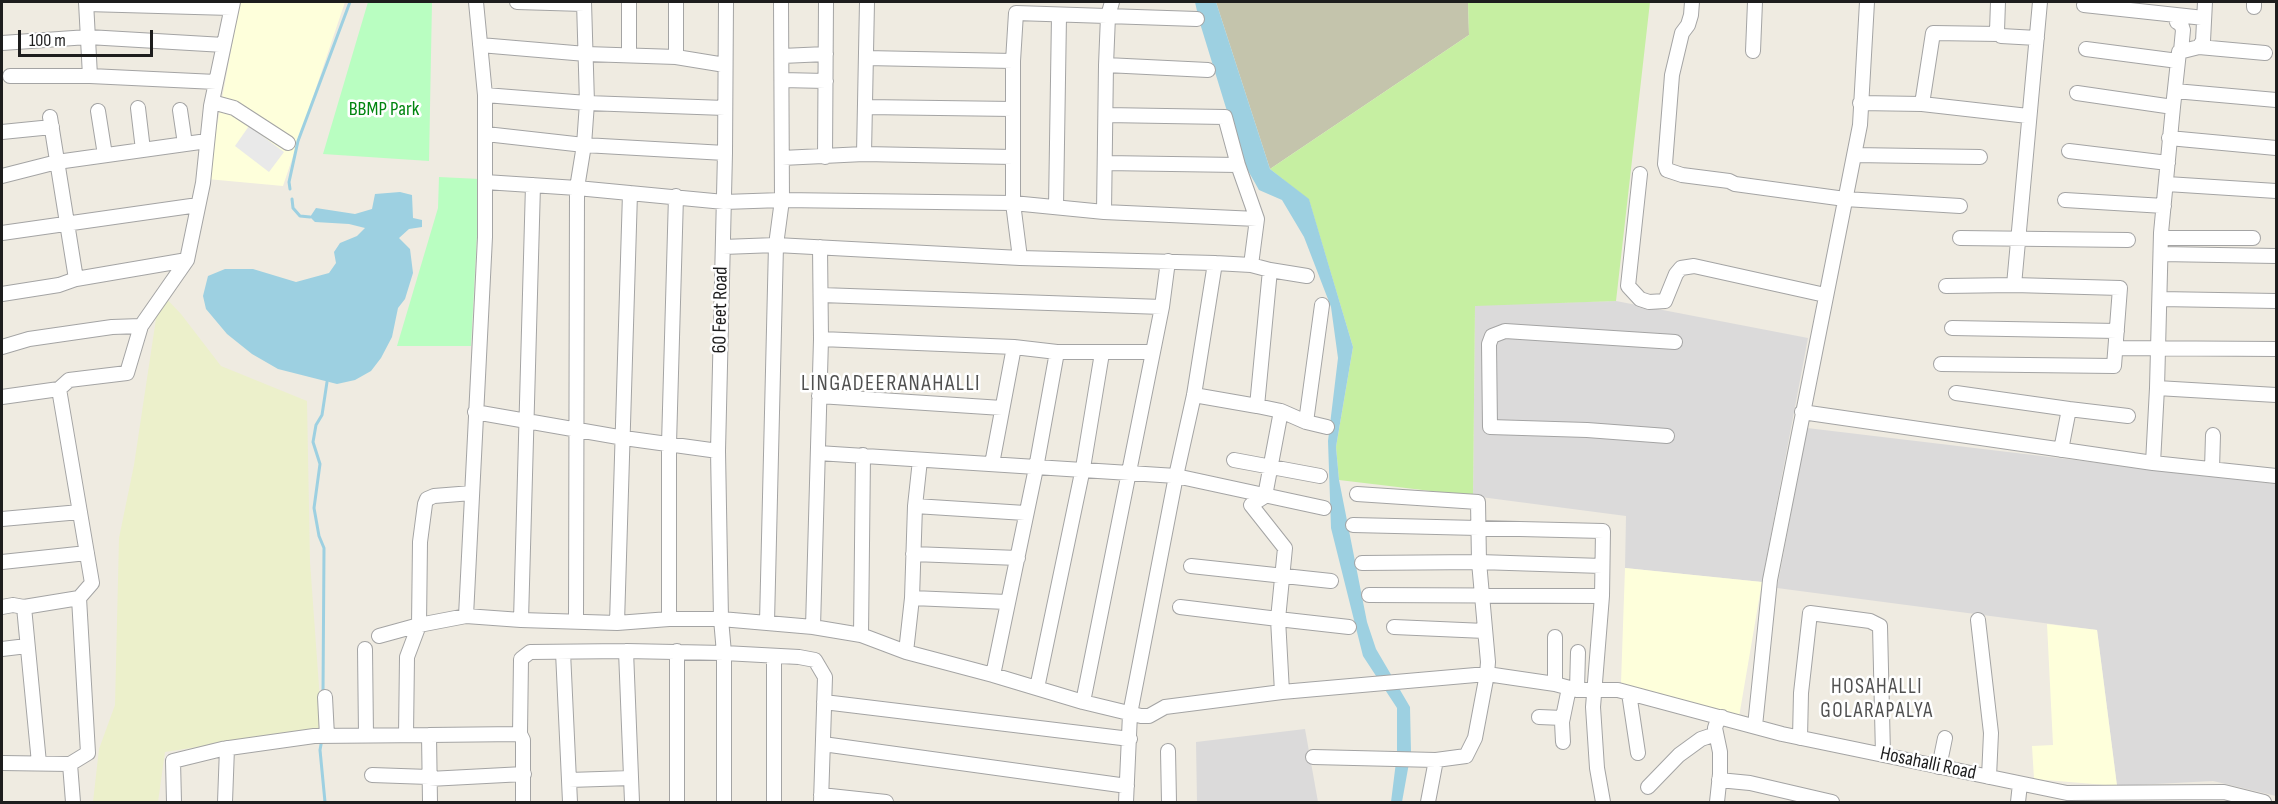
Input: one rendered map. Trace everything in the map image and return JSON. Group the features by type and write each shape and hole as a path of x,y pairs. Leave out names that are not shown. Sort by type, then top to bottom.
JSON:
{"street":[{"path":"466,616 474,412 485,237 485,95 476,2"},
{"path":"517,2 584,3 587,103 584,145 577,188 576,621"},
{"path":"629,2 629,54"},
{"path":"676,2 676,57"},
{"name":"60 Feet Road","path":"724,802 724,653 721,619 718,451 726,2"},
{"path":"767,622 776,246 782,200 782,2"},
{"path":"825,157 826,2"},
{"path":"864,154 867,2"},
{"path":"1104,212 1106,66 1108,16 1112,2"},
{"path":"1692,2 1691,15 1682,33 1672,75 1665,164 1667,170 1682,175 1723,180 1735,184 1845,199 1960,206"},
{"path":"1753,51 1755,2"},
{"path":"1755,726 1770,580 1860,126 1867,2"},
{"path":"1998,2 1997,31 1999,34 2004,38 2037,38"},
{"path":"2014,285 2040,2"},
{"path":"2199,47 2203,41 2205,2"},
{"path":"2,397 59,389 69,381 127,373 141,326 187,260 203,183 212,102 232,5 86,3 90,76"},
{"path":"2084,5 2204,18"},
{"path":"1020,258 1013,203 1013,61 1016,14 1197,20"},
{"path":"1056,207 1059,16"},
{"path":"2153,463 2159,347 2161,238 2169,138 2183,30 2181,24 2177,22"},
{"path":"1922,104 1933,33 1999,34"},
{"path":"2,43 88,37 224,45"},
{"path":"480,45 586,54 676,57 725,65"},
{"path":"2086,49 2180,56 2199,47 2265,53"},
{"path":"782,56 826,54"},
{"path":"866,58 1013,61"},
{"path":"1106,66 1208,69"},
{"path":"10,76 90,76 216,82"},
{"path":"782,80 826,81"},
{"path":"2175,91 2277,100"},
{"path":"2077,93 2173,107"},
{"path":"485,95 587,103 725,108"},
{"path":"212,102 234,108 288,142"},
{"path":"1860,103 1922,104 2028,116"},
{"path":"866,107 1013,109"},
{"path":"138,108 144,150"},
{"path":"180,110 185,144"},
{"path":"98,111 105,155"},
{"path":"1106,115 1226,117 1238,165 1257,219 1251,265"},
{"path":"2,132 51,122 76,279"},
{"path":"486,134 584,145 725,153"},
{"path":"2169,138 2277,148"},
{"path":"2,176 57,162 207,141"},
{"path":"2068,151 2168,163"},
{"path":"782,158 864,154 1013,157"},
{"path":"1854,155 1980,157"},
{"path":"1105,164 1238,165"},
{"path":"1640,174 1628,286 1640,299 1648,302 1665,301 1676,274 1681,268 1694,266 1826,295"},
{"path":"485,182 676,196 724,202 782,200 1013,203 1104,212 1257,219"},
{"path":"2167,184 2277,191"},
{"path":"521,620 533,185"},
{"path":"617,622 630,193"},
{"path":"669,619 669,444 676,196"},
{"path":"2065,200 2164,206"},
{"path":"2,233 198,205"},
{"path":"1960,238 2128,240"},
{"path":"2161,238 2253,238"},
{"path":"723,247 820,247 1020,258 1215,263 1251,265 1308,276"},
{"path":"813,627 821,339 820,247"},
{"path":"2161,254 2277,256"},
{"path":"2,294 187,260"},
{"path":"1083,702 1162,307 1168,261"},
{"path":"1126,802 1130,714 1194,395 1215,263"},
{"path":"1257,406 1270,270"},
{"path":"1941,364 2114,366 2120,288 1947,286"},
{"path":"821,295 1162,307"},
{"path":"2160,299 2277,302"},
{"path":"1306,422 1322,304"},
{"path":"2,347 28,339 112,327 141,326"},
{"path":"1952,328 2117,331"},
{"path":"1667,436 1587,430 1490,427 1489,344 1492,336 1505,331 1675,342"},
{"path":"821,339 1014,347 1057,352 1152,352"},
{"path":"992,464 1014,347"},
{"path":"2115,348 2277,349"},
{"path":"993,675 1036,468 1057,352"},
{"path":"1037,688 1083,468 1102,353"},
{"path":"2157,388 2277,395"},
{"path":"2,607 24,607 79,598 92,582 59,389"},
{"path":"1956,393 2128,416"},
{"path":"1194,395 1281,411 1306,422 1327,427"},
{"path":"819,396 1002,408"},
{"path":"2061,450 2068,409"},
{"path":"1281,411 1265,496 1251,505 1285,548 1278,619 1282,692"},
{"path":"474,412 624,438 718,451"},
{"path":"1802,412 2153,463 2277,476"},
{"path":"2212,469 2213,435"},
{"path":"818,453 1036,468 1083,468 1176,476 1324,508"},
{"path":"861,635 863,455"},
{"path":"906,652 912,598 915,507 920,460"},
{"path":"1234,460 1320,476"},
{"path":"406,735 407,657 419,625 420,542 425,504 427,499 435,496 472,493"},
{"path":"1313,757 1436,760 1466,756 1475,738 1487,674 1488,662 1477,529 1478,502 1357,495"},
{"path":"915,507 1025,513"},
{"path":"2,519 80,512"},
{"path":"1353,525 1603,531 1602,596 1593,707 1593,729 1603,802"},
{"path":"2,562 87,553"},
{"path":"913,554 1018,558"},
{"path":"1362,563 1479,562 1602,566"},
{"path":"1191,566 1331,581"},
{"path":"1369,595 1602,596"},
{"path":"2,763 70,764 88,753 79,598"},
{"path":"912,598 1007,602"},
{"path":"24,607 39,763"},
{"path":"1180,607 1349,627"},
{"path":"1800,738 1810,613 1870,621 1880,626 1883,755"},
{"path":"380,636 419,625 466,616 521,620 617,622 721,619 767,622 861,635 906,652 1130,714"},
{"path":"1978,620 1991,733 1989,777"},
{"path":"1394,627 1485,631"},
{"path":"1555,637 1555,684"},
{"path":"2,649 27,646"},
{"path":"365,649 366,735"},
{"path":"626,651 632,802"},
{"path":"523,802 520,658 531,652 626,651 724,653 815,660 825,677 821,799 886,802"},
{"path":"677,651 677,802"},
{"path":"1563,742 1563,718 1573,689 1578,651"},
{"path":"563,652 570,802"},
{"path":"774,656 774,802"},
{"name":"Hosahalli Road","path":"1130,714 1149,716 1165,707 1282,692 1487,674 1555,684 1573,689 1629,693 1800,738 1989,777 2068,798 2183,797 2224,792 2264,802"},
{"path":"1629,693 1638,753"},
{"path":"324,736 325,698"},
{"path":"824,702 1130,739"},
{"path":"1539,717 1563,718"},
{"path":"1717,802 1720,752 1716,734 1717,722 1722,717"},
{"path":"174,802 173,761 227,748 324,736 520,734"},
{"path":"1648,787 1679,755 1701,739 1716,734"},
{"path":"429,735 430,802"},
{"path":"1939,767 1945,738"},
{"path":"824,744 1127,786"},
{"path":"225,802 227,748"},
{"path":"1168,751 1169,802"},
{"path":"1428,802 1436,760"},
{"path":"70,764 73,802"},
{"path":"372,775 429,778 524,774"},
{"path":"569,780 631,778"},
{"path":"1719,780 1750,783 1832,802"},
{"path":"2018,802 2020,784"}],"shaded area":[{"path":"240,2 345,2 283,186 207,179"},
{"path":"1216,2 1468,2 1469,35 1270,169"},
{"path":"249,126 284,152 269,172 235,146"},
{"path":"160,292 181,314 221,366 307,401 310,562 322,728 165,752 158,802 93,802 99,749 115,705 119,538 134,465"},
{"path":"1616,301 1808,338 1762,582 1625,568 1626,516 1473,496 1475,305"},
{"path":"1807,428 2276,484 2276,796 2213,781 2117,786 2097,630 1777,588"},
{"path":"1625,568 1762,582 1739,717 1621,683"},
{"path":"2047,624 2097,630 2117,786 2034,779 2032,746 2053,745"},
{"path":"1305,729 1318,802 1197,802 1196,742"}],"green space":[{"name":"BBMP Park","path":"368,2 432,2 429,161 323,154"},
{"path":"1468,2 1650,2 1616,301 1475,306 1473,496 1339,480 1336,447 1353,347 1309,200 1270,169 1469,35"},
{"path":"439,177 480,179 471,346 397,346 438,208"}],"water":[{"path":"1195,2 1216,2 1270,169 1309,199 1353,347 1336,447 1339,480 1367,622 1376,649 1410,707 1411,752 1402,802 1391,802 1397,754 1397,708 1363,656 1331,528 1328,441 1338,358 1331,307 1304,237 1282,200 1259,190 1242,160"},
{"path":"400,192 412,195 413,218 422,220 422,227 409,229 399,238 410,249 413,273 405,299 398,308 392,337 371,371 355,380 337,384 278,369 252,354 227,334 206,309 203,296 208,276 225,269 253,269 296,282 329,273 336,263 334,252 340,243 357,236 365,228 349,224 315,222 310,217 316,208 355,214 372,209 375,194"}],"waterway":[{"path":"290,189 289,182 298,141 350,2"},
{"path":"292,199 293,208 300,216 310,217"},
{"path":"323,693 324,548 319,536 314,508 320,464 313,442 316,425 322,415 327,382"},
{"path":"322,739 320,750 325,802"}],"district":[{"name":"LINGADEERANAHALLI","path":"891,384"},
{"name":"HOSAHALLI GOLARAPALYA","path":"1877,700"}]}
